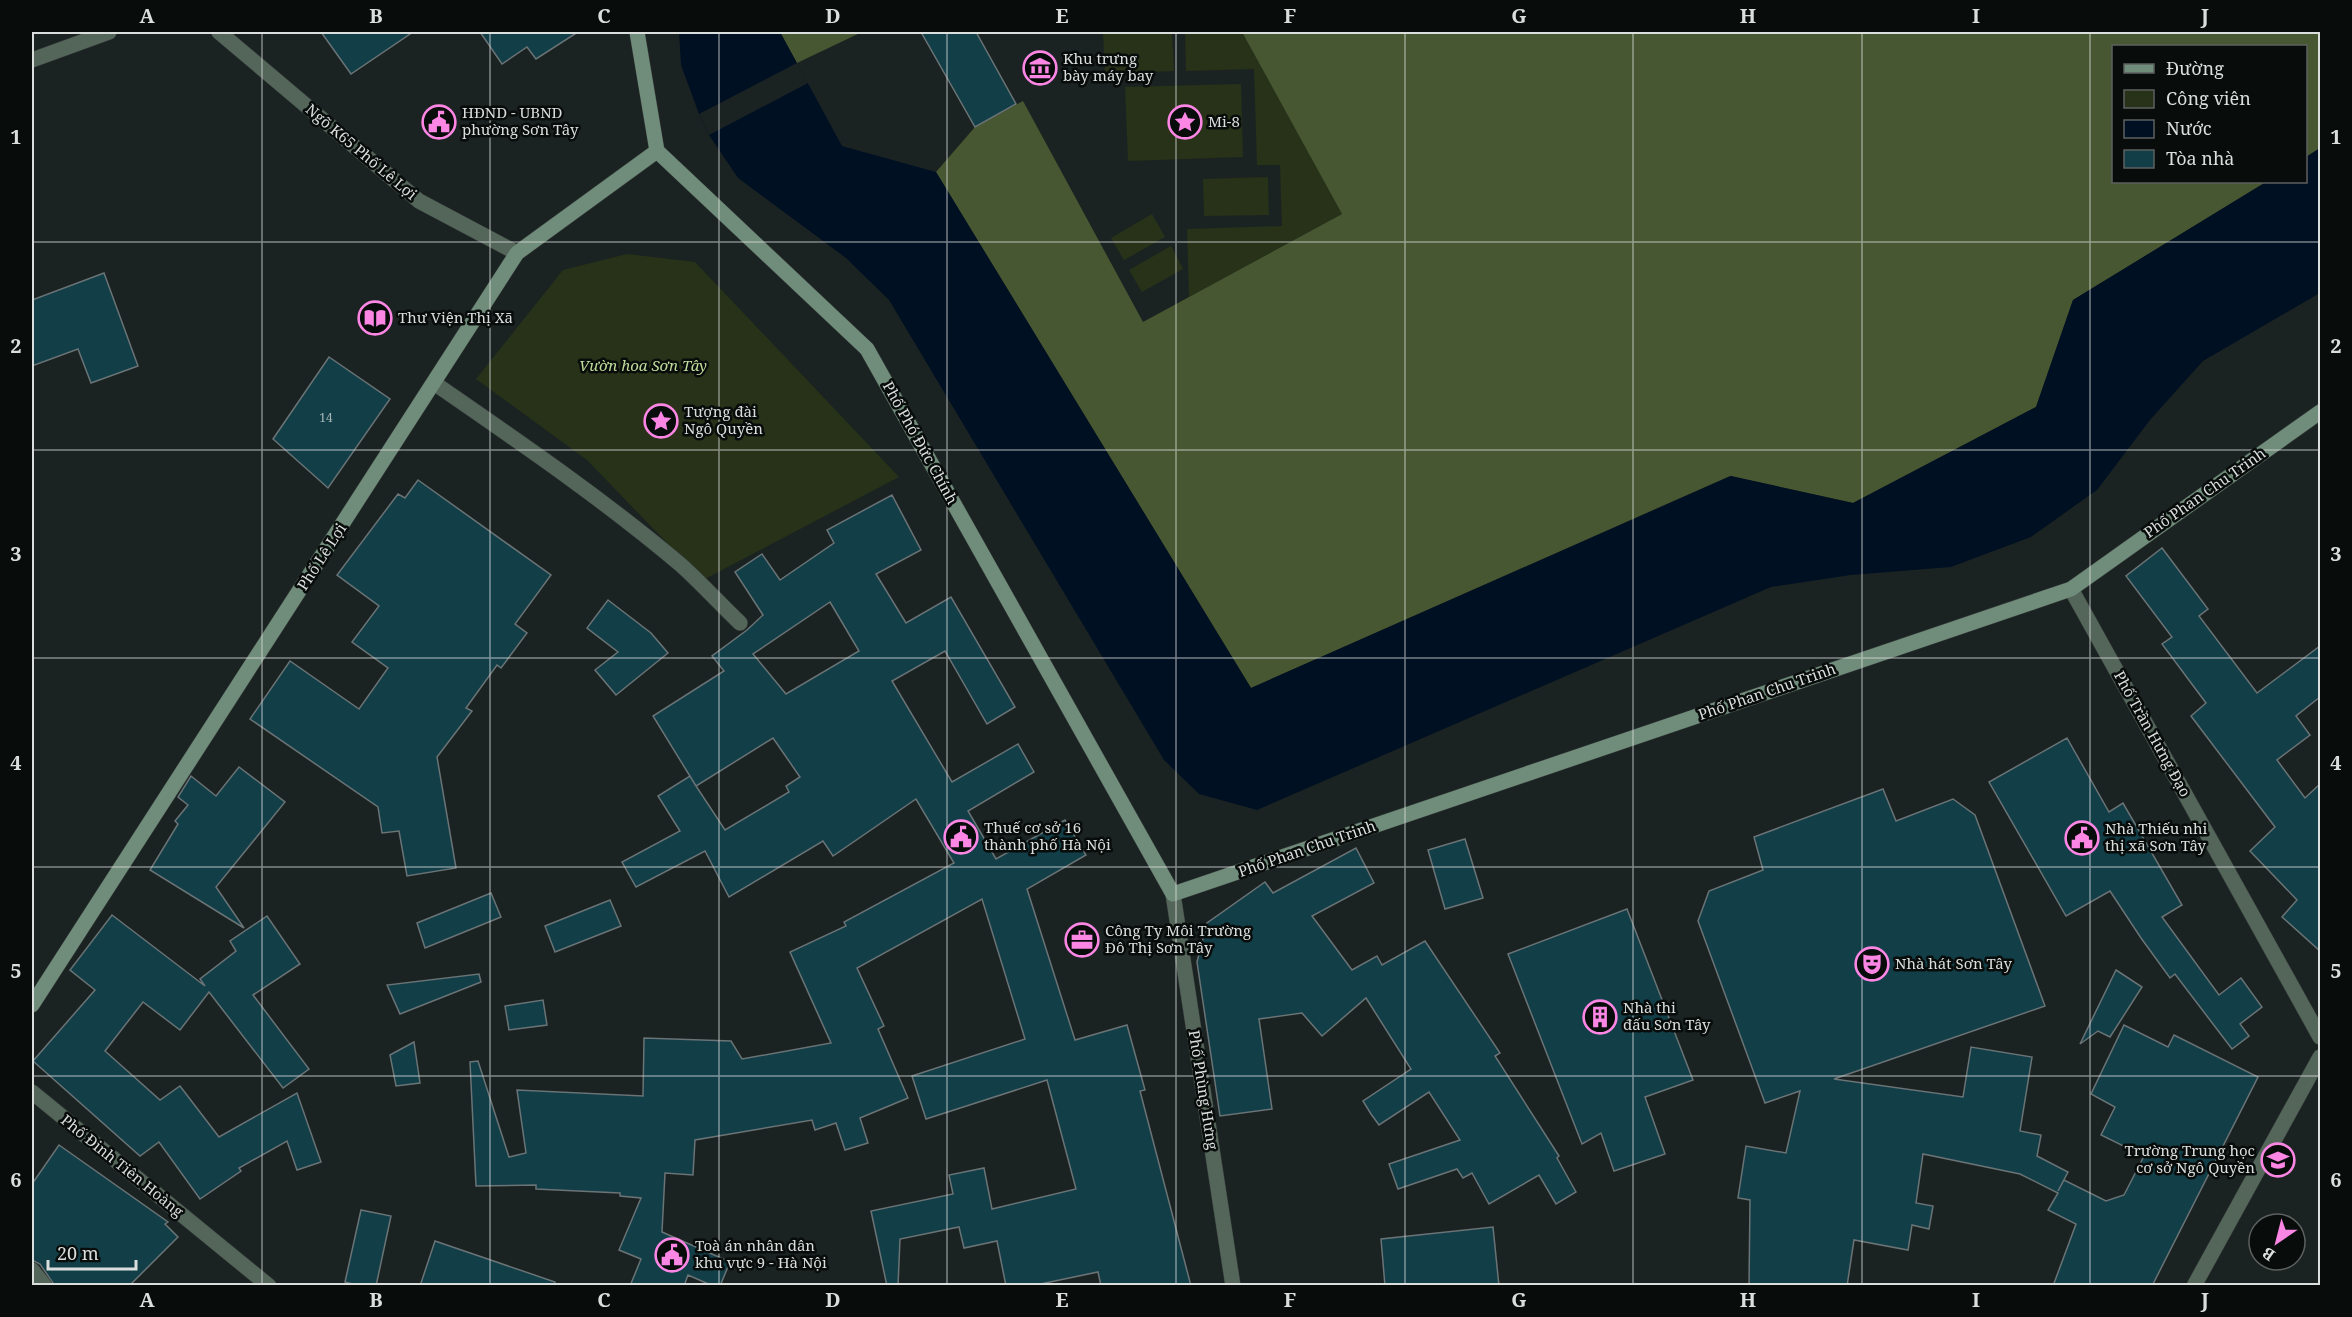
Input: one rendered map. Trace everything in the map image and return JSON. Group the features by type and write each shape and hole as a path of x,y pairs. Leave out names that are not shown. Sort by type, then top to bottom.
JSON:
{"main road":[{"path":"638,32 657,151"},
{"name":"Phố Lê Lợi","path":"32,1005 517,253 657,151"},
{"name":"Phố Phó Đức Chính","path":"657,151 867,349 1173,894"},
{"name":"Phố Phan Chu Trinh","path":"1173,894 2071,589 2320,412"}],"street":[{"path":"32,60 109,32"},
{"name":"Ngõ K65 Phố Lê Lợi","path":"219,32 419,201 517,253"},
{"path":"434,383 518,441 631,525 682,566 740,623"},
{"name":"Phố Trần Hưng Đạo","path":"2071,589 2320,1037"},
{"name":"Phố Phùng Hưng","path":"1173,894 1233,1286"},
{"path":"2194,1286 2320,1057"},
{"name":"Phố Đinh Tiên Hoàng","path":"32,1092 269,1286"},
{"path":"32,1270 45,1286"}],"green space":[{"path":"780,32 862,32 797,63"},
{"path":"1103,32 1172,32 1174,71 1105,74"},
{"path":"1185,32 1242,32 1342,214 1189,297 1187,229 1282,226 1280,165 1257,165 1254,69 1186,71"},
{"path":"1242,32 2320,32 2320,148 2307,156 2307,45 2112,45 2112,183 2264,183 2073,300 2036,407 1853,503 1730,476 1251,688 936,172 975,127 1023,101 1143,322 1342,214"},
{"path":"1241,84 1243,157 1128,161 1125,87"},
{"path":"1268,177 1269,215 1204,216 1203,179"},
{"path":"1152,214 1165,237 1124,260 1111,238"},
{"path":"1171,246 1183,269 1142,292 1129,270"},
{"name":"Vườn hoa Sơn Tây","path":"627,254 695,262 899,477 703,580 587,460 476,379 563,270"}],"water":[{"path":"679,32 780,32 842,146 936,172 1251,688 1731,476 1853,503 2036,407 2073,300 2264,183 2307,183 2307,156 2320,148 2320,293 2203,361 2150,420 2097,490 2031,537 1951,567 1851,575 1771,587 1257,810 1199,794 1164,760 889,300 846,258 738,178 709,135 681,65"}],"pier":[{"path":"797,63 808,83 709,135 699,114"}],"building":[{"path":"321,32 413,32 351,74"},
{"path":"480,32 578,32 536,59 527,47 502,64"},
{"path":"921,32 976,32 1016,104 975,127"},
{"path":"104,273 138,366 91,383 78,349 32,366 32,300"},
{"path":"329,357 390,399 328,488 273,439"},
{"path":"418,480 551,575 515,624 527,633 501,668 497,665 466,708 472,711 437,757 456,868 407,876 399,831 382,833 378,807 250,719 290,661 359,709 388,668 352,642 379,606 337,575 398,494 405,498"},
{"path":"892,495 921,550 876,574 906,623 951,597 1015,707 987,724 945,651 892,681 952,782 1018,744 1034,772 968,811 996,859 1065,820 1086,855 1027,889 1075,1040 1127,1025 1145,1090 1140,1091 1191,1286 1101,1286 1098,1272 1031,1286 1006,1286 997,1241 964,1248 959,1227 900,1239 898,1286 887,1286 871,1211 953,1194 949,1175 984,1168 992,1209 1076,1189 1047,1080 926,1119 912,1076 1025,1039 982,899 857,968 884,1026 878,1029 908,1098 860,1118 868,1143 845,1150 836,1123 815,1130 812,1120 695,1140 693,1175 665,1173 662,1232 730,1262 720,1286 713,1286 688,1275 684,1286 630,1286 641,1259 619,1250 641,1198 620,1196 620,1193 536,1189 536,1185 476,1186 470,1062 478,1061 509,1157 526,1153 517,1090 643,1096 644,1038 731,1041 742,1059 831,1043 790,952 846,926 844,922 954,863 916,799 833,856 823,841 729,897 705,851 636,887 622,862 680,831 658,796 690,776 653,716 724,671 712,656 763,615 735,572 762,554 780,580 834,543 827,530","holes":["830,602 859,651 786,694 753,654","773,738 800,777 786,786 789,792 725,830 696,786"]},
{"path":"2162,548 2208,609 2199,616 2257,693 2320,646 2320,697 2296,716 2310,735 2277,760 2305,798 2320,784 2320,951 2282,917 2297,900 2250,851 2275,827 2191,716 2206,703 2162,644 2172,637 2126,576"},
{"path":"608,600 651,633 668,653 616,695 595,670 618,652 587,628"},
{"name":"Nhà Thiếu nhi thị xã Sơn Tây","path":"2067,738 2109,812 2123,803 2182,905 2162,917 2219,995 2241,978 2262,1007 2240,1024 2249,1036 2232,1049 2175,974 2170,978 2110,891 2066,916 1989,782"},
{"path":"239,767 285,802 216,887 244,928 150,870 178,824 175,821 188,805 178,797 191,776 216,796"},
{"path":"1883,789 1896,821 1953,799 1975,815 2045,1006 1834,1079 1963,1097 1971,1047 2032,1057 2020,1131 2041,1135 2037,1156 2068,1172 2058,1191 2064,1180 2106,1201 2124,1195 2144,1156 2101,1135 2115,1107 2091,1094 2124,1025 2168,1047 2174,1035 2258,1077 2152,1286 2053,1286 2076,1224 2048,1210 2058,1193 2020,1174 1923,1154 1916,1203 1933,1206 1929,1229 1912,1225 1908,1250 1854,1240 1847,1286 1749,1286 1750,1200 1738,1198 1746,1146 1786,1153 1800,1091 1765,1103 1698,921 1709,891 1763,870 1754,837"},
{"path":"1465,839 1483,898 1445,909 1428,850"},
{"path":"1356,848 1374,883 1312,916 1352,970 1377,956 1382,965 1425,941 1500,1053 1495,1056 1559,1156 1557,1158 1576,1192 1556,1204 1539,1175 1489,1204 1472,1173 1463,1178 1457,1169 1398,1189 1389,1164 1460,1140 1429,1092 1379,1125 1371,1114 1363,1101 1411,1069 1366,998 1322,1036 1302,1013 1259,1019 1272,1109 1220,1116 1197,962 1207,923 1265,882 1273,893"},
{"path":"491,893 501,917 425,948 417,923"},
{"path":"610,900 621,926 555,952 545,926"},
{"name":"Nhà thi đấu Sơn Tây","path":"1627,909 1693,1080 1645,1097 1665,1154 1614,1171 1601,1133 1582,1144 1508,954"},
{"path":"112,915 205,986 200,979 236,951 230,941 267,916 300,964 253,995 309,1069 283,1088 209,992 180,1030 143,1002 105,1051 160,1100 180,1086 219,1137 297,1093 321,1162 297,1170 287,1141 239,1168 241,1171 200,1199 159,1142 140,1156 33,1061 95,990 70,970"},
{"path":"2116,970 2142,987 2110,1037 2098,1031 2080,1044"},
{"path":"479,974 481,982 400,1014 387,985"},
{"path":"543,1000 547,1025 509,1030 505,1006"},
{"path":"414,1042 420,1083 396,1086 390,1055"},
{"path":"59,1145 168,1222 165,1224 178,1237 129,1286 55,1286 40,1264 32,1260 32,1184"},
{"path":"361,1210 391,1216 376,1286 360,1286 345,1282"},
{"path":"1493,1227 1499,1286 1385,1286 1381,1239"},
{"path":"435,1241 555,1282 555,1286 420,1286"}],"place":[{"name":"Khu trưng bày máy bay","path":"1040,68"},
{"name":"HĐND - UBND phường Sơn Tây","path":"439,122"},
{"name":"Mi-8","path":"1185,122"},
{"name":"Thư Viện Thị Xã","path":"375,318"},
{"name":"Tượng đài Ngô Quyền","path":"661,421"},
{"name":"Thuế cơ sở 16 thành phố Hà Nội","path":"961,837"},
{"name":"Nhà Thiếu nhi thị xã Sơn Tây","path":"2082,838"},
{"name":"Công Ty Môi Trường Đô Thị Sơn Tây","path":"1082,940"},
{"name":"Nhà hát Sơn Tây","path":"1872,964"},
{"name":"Nhà thi đấu Sơn Tây","path":"1600,1017"},
{"name":"Trường Trung học cơ sở Ngô Quyền","path":"2278,1160"},
{"name":"Toà án nhân dân khu vực 9 - Hà Nội","path":"672,1255"}]}
